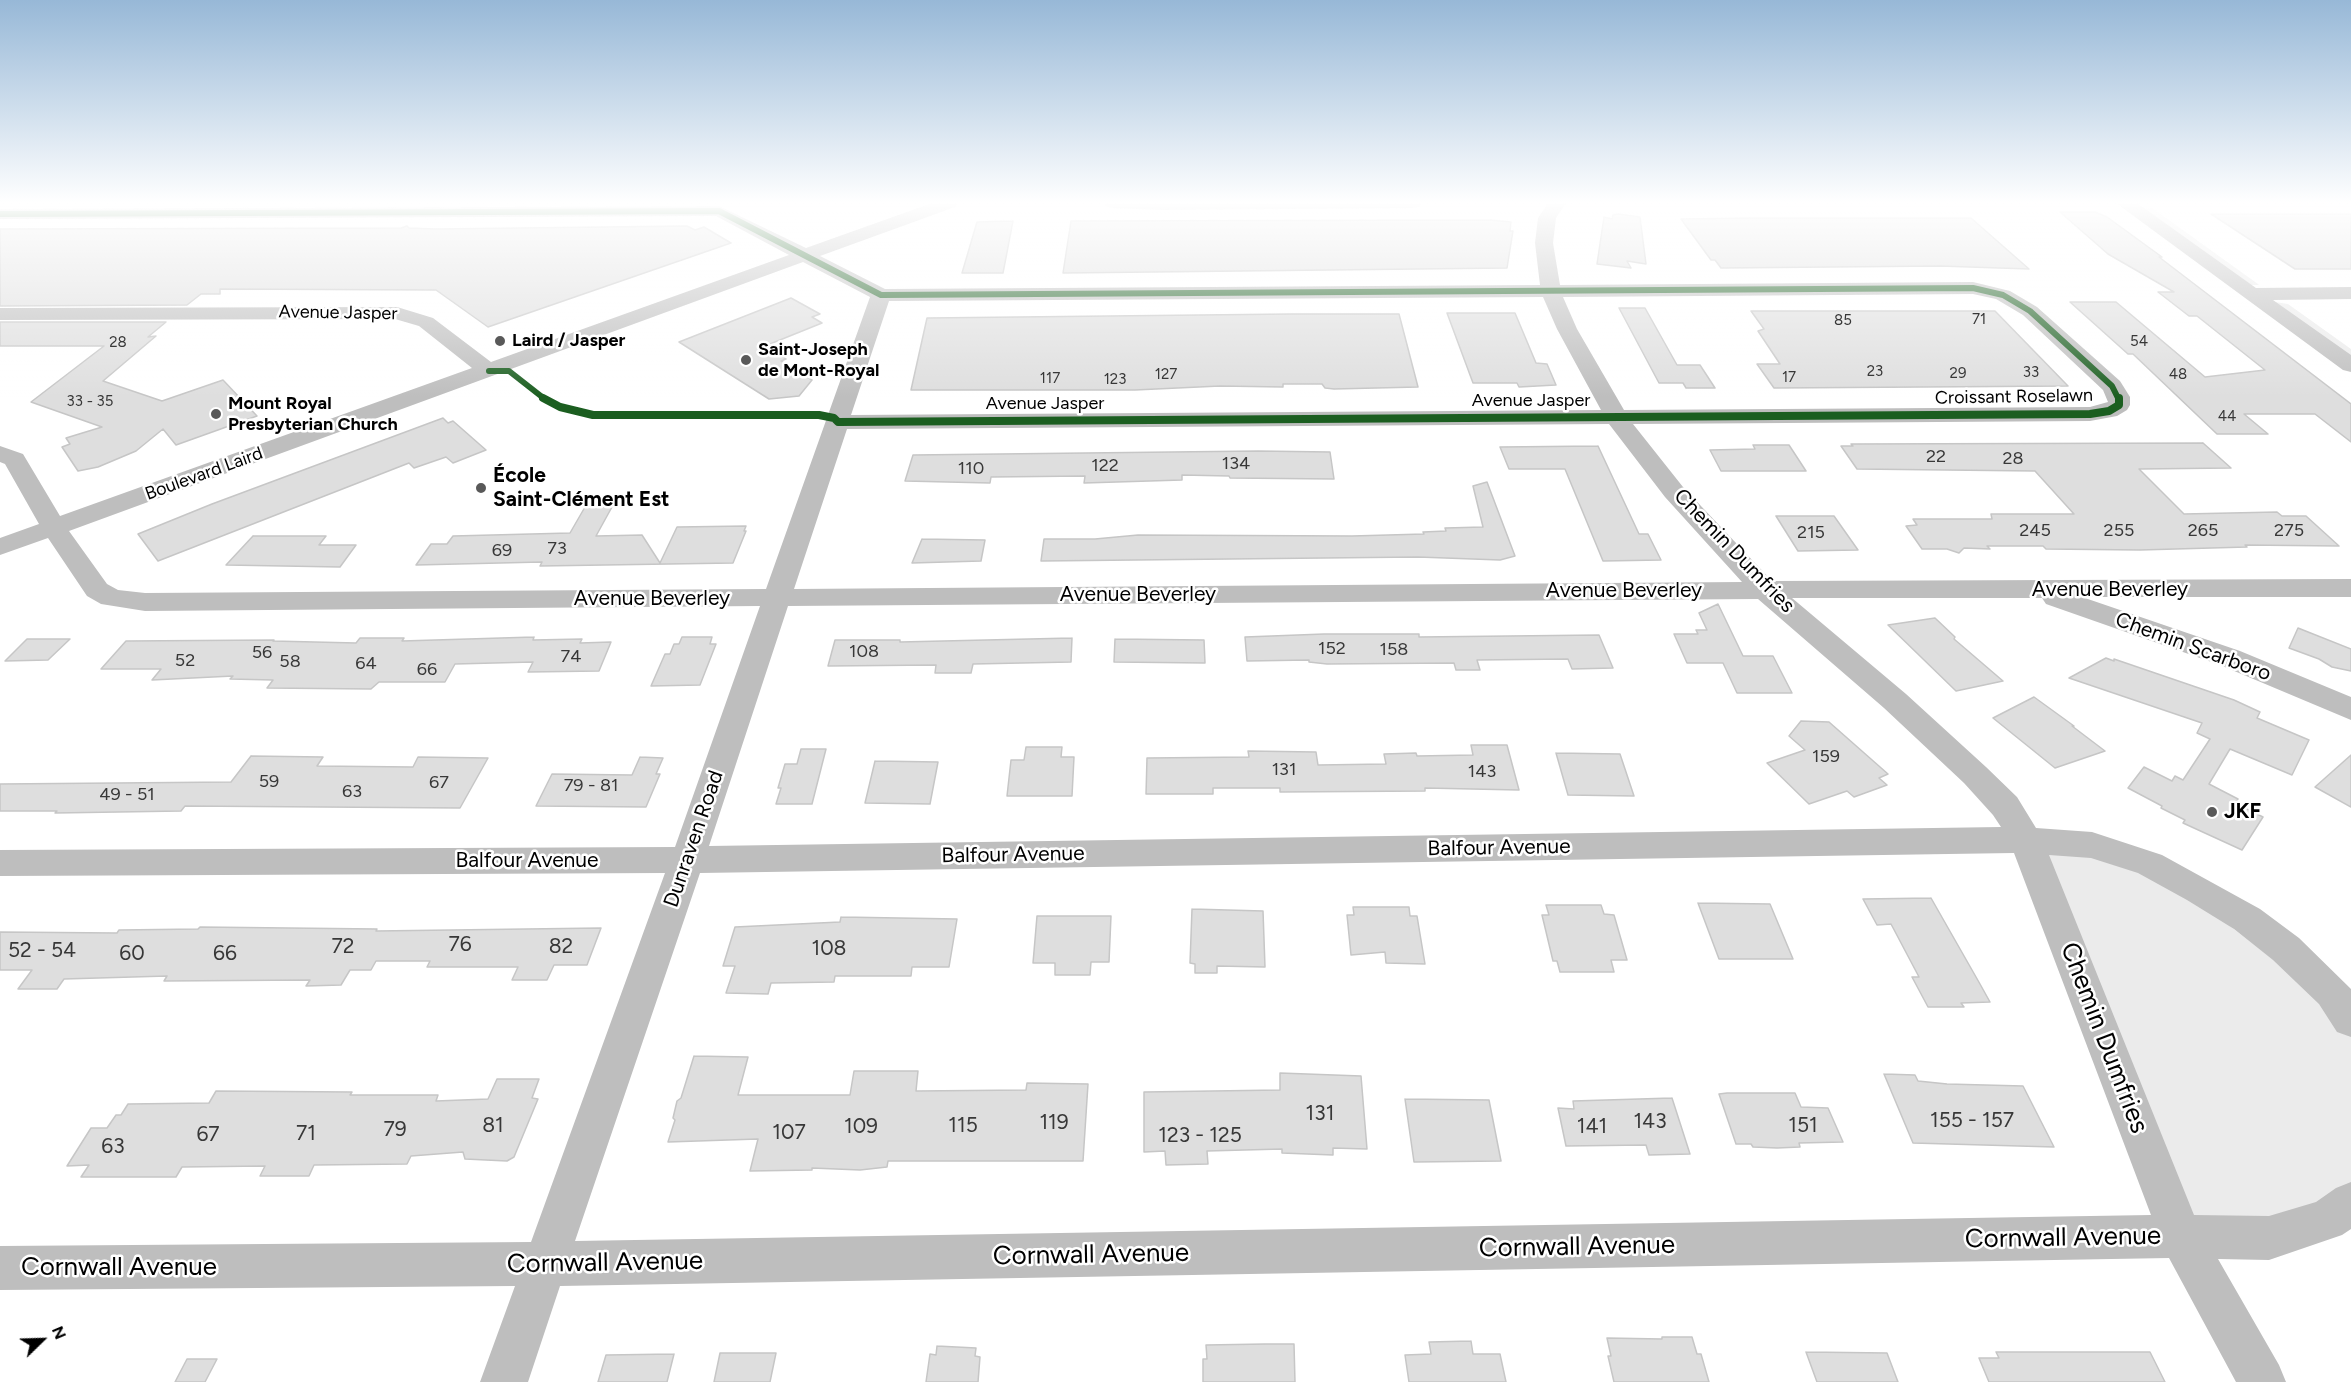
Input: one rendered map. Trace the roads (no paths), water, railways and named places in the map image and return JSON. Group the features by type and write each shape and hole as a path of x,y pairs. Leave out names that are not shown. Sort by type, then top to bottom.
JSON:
{"street":[{"name":"Boulevard Laird","path":"480,364 730,267"},
{"name":"Boulevard Laird","path":"0,547 49,519 480,364 768,267"},
{"path":"828,267 880,295 1551,291"},
{"name":"Chemin Dumfries","path":"1548,267 1551,291 1567,329 1616,417 1674,492 1766,590 1895,701 2005,806 2026,840 2181,1236 2262,1382"},
{"path":"2214,267 2351,365"},
{"path":"2244,267 2351,343"},
{"name":"Croissant Roselawn","path":"1551,291 1980,290 2002,295 2030,311 2112,386 2119,397 2119,405 2109,411 2090,414 1616,417"},
{"path":"2251,294 2351,293"},
{"name":"Dunraven Road","path":"504,1382 687,860 880,295"},
{"name":"Avenue Jasper","path":"0,314 384,312 419,318 480,364"},
{"name":"Avenue Jasper","path":"838,422 1616,417"},
{"name":"Avenue Beverley","path":"0,453 14,459 49,519 97,590 111,598 124,600 193,603 1766,590 2351,588"},
{"name":"Boulevard Laird","path":"0,526 49,519"},
{"name":"Chemin Scarboro","path":"2034,590 2230,658 2351,709"},
{"path":"2026,840 2092,845 2150,864 2199,890 2247,919 2286,949 2332,993 2351,1020"},
{"name":"Balfour Avenue","path":"0,863 687,860 2026,840"},
{"path":"2181,1236 2269,1238 2327,1220 2351,1203"},
{"name":"Cornwall Avenue","path":"0,1268 545,1264 2181,1236"}],"place":[{"name":"Laird / Jasper","path":"500,341"},
{"name":"Saint-Joseph de Mont-Royal","path":"746,360"},
{"name":"Mount Royal Presbyterian Church","path":"216,414"},
{"name":"École Saint-Clément Est","path":"481,488"},
{"name":"JKF","path":"2212,812"}]}
